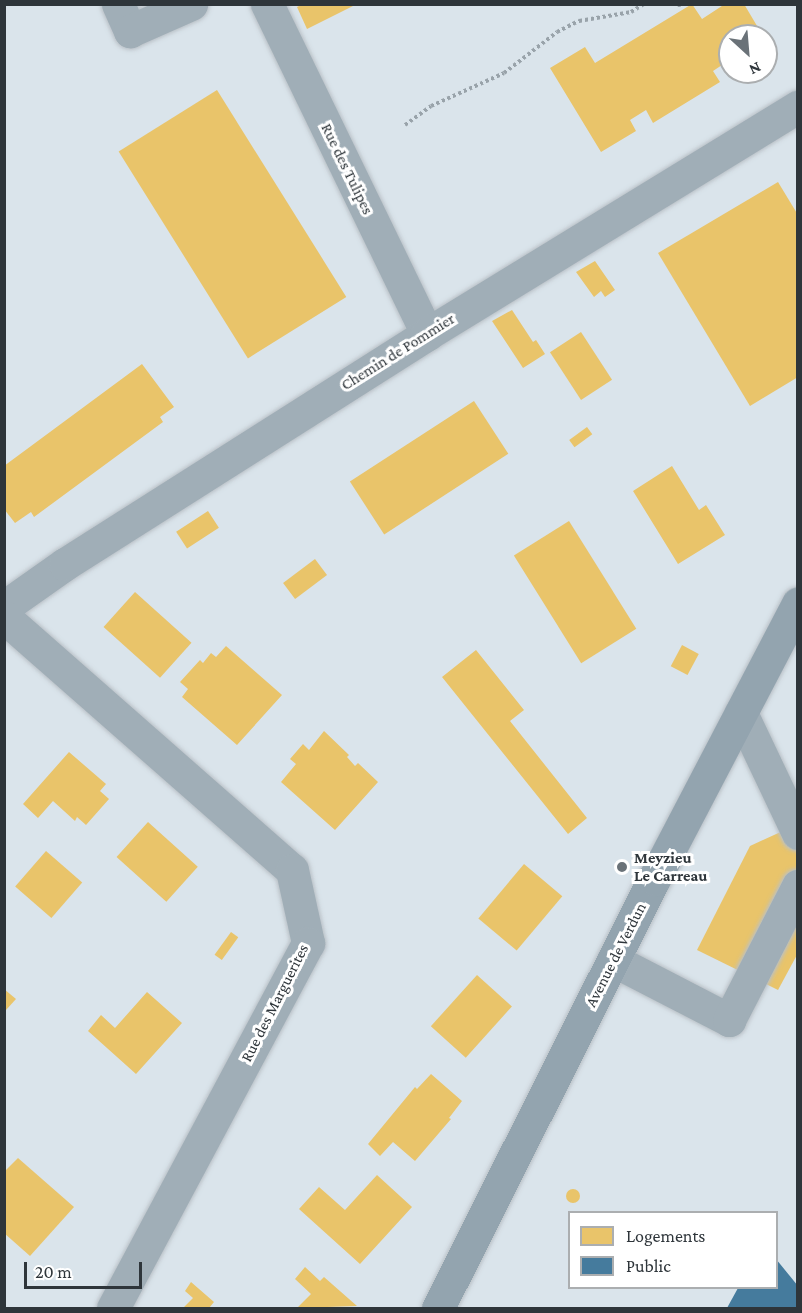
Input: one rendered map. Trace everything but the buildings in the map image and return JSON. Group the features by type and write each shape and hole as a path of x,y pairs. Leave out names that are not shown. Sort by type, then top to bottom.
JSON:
{"main road":[{"name":"Avenue de Verdun","path":"438,1308 798,603"}],"street":[{"path":"118,4 130,30 191,4"},
{"name":"Rue des Tulipes","path":"267,4 427,334"},
{"name":"Chemin de Pommier","path":"4,607 65,564 427,334 798,106"},
{"name":"Rue des Marguerites","path":"4,617 292,870 309,943 113,1308"},
{"path":"741,713 798,833"},
{"path":"614,960 729,1020 798,886"}],"path":[{"path":"405,125 431,106 504,73 557,32 579,21 631,12 644,4"}],"place":[{"name":"Meyzieu Le Carreau","path":"622,867"}]}
